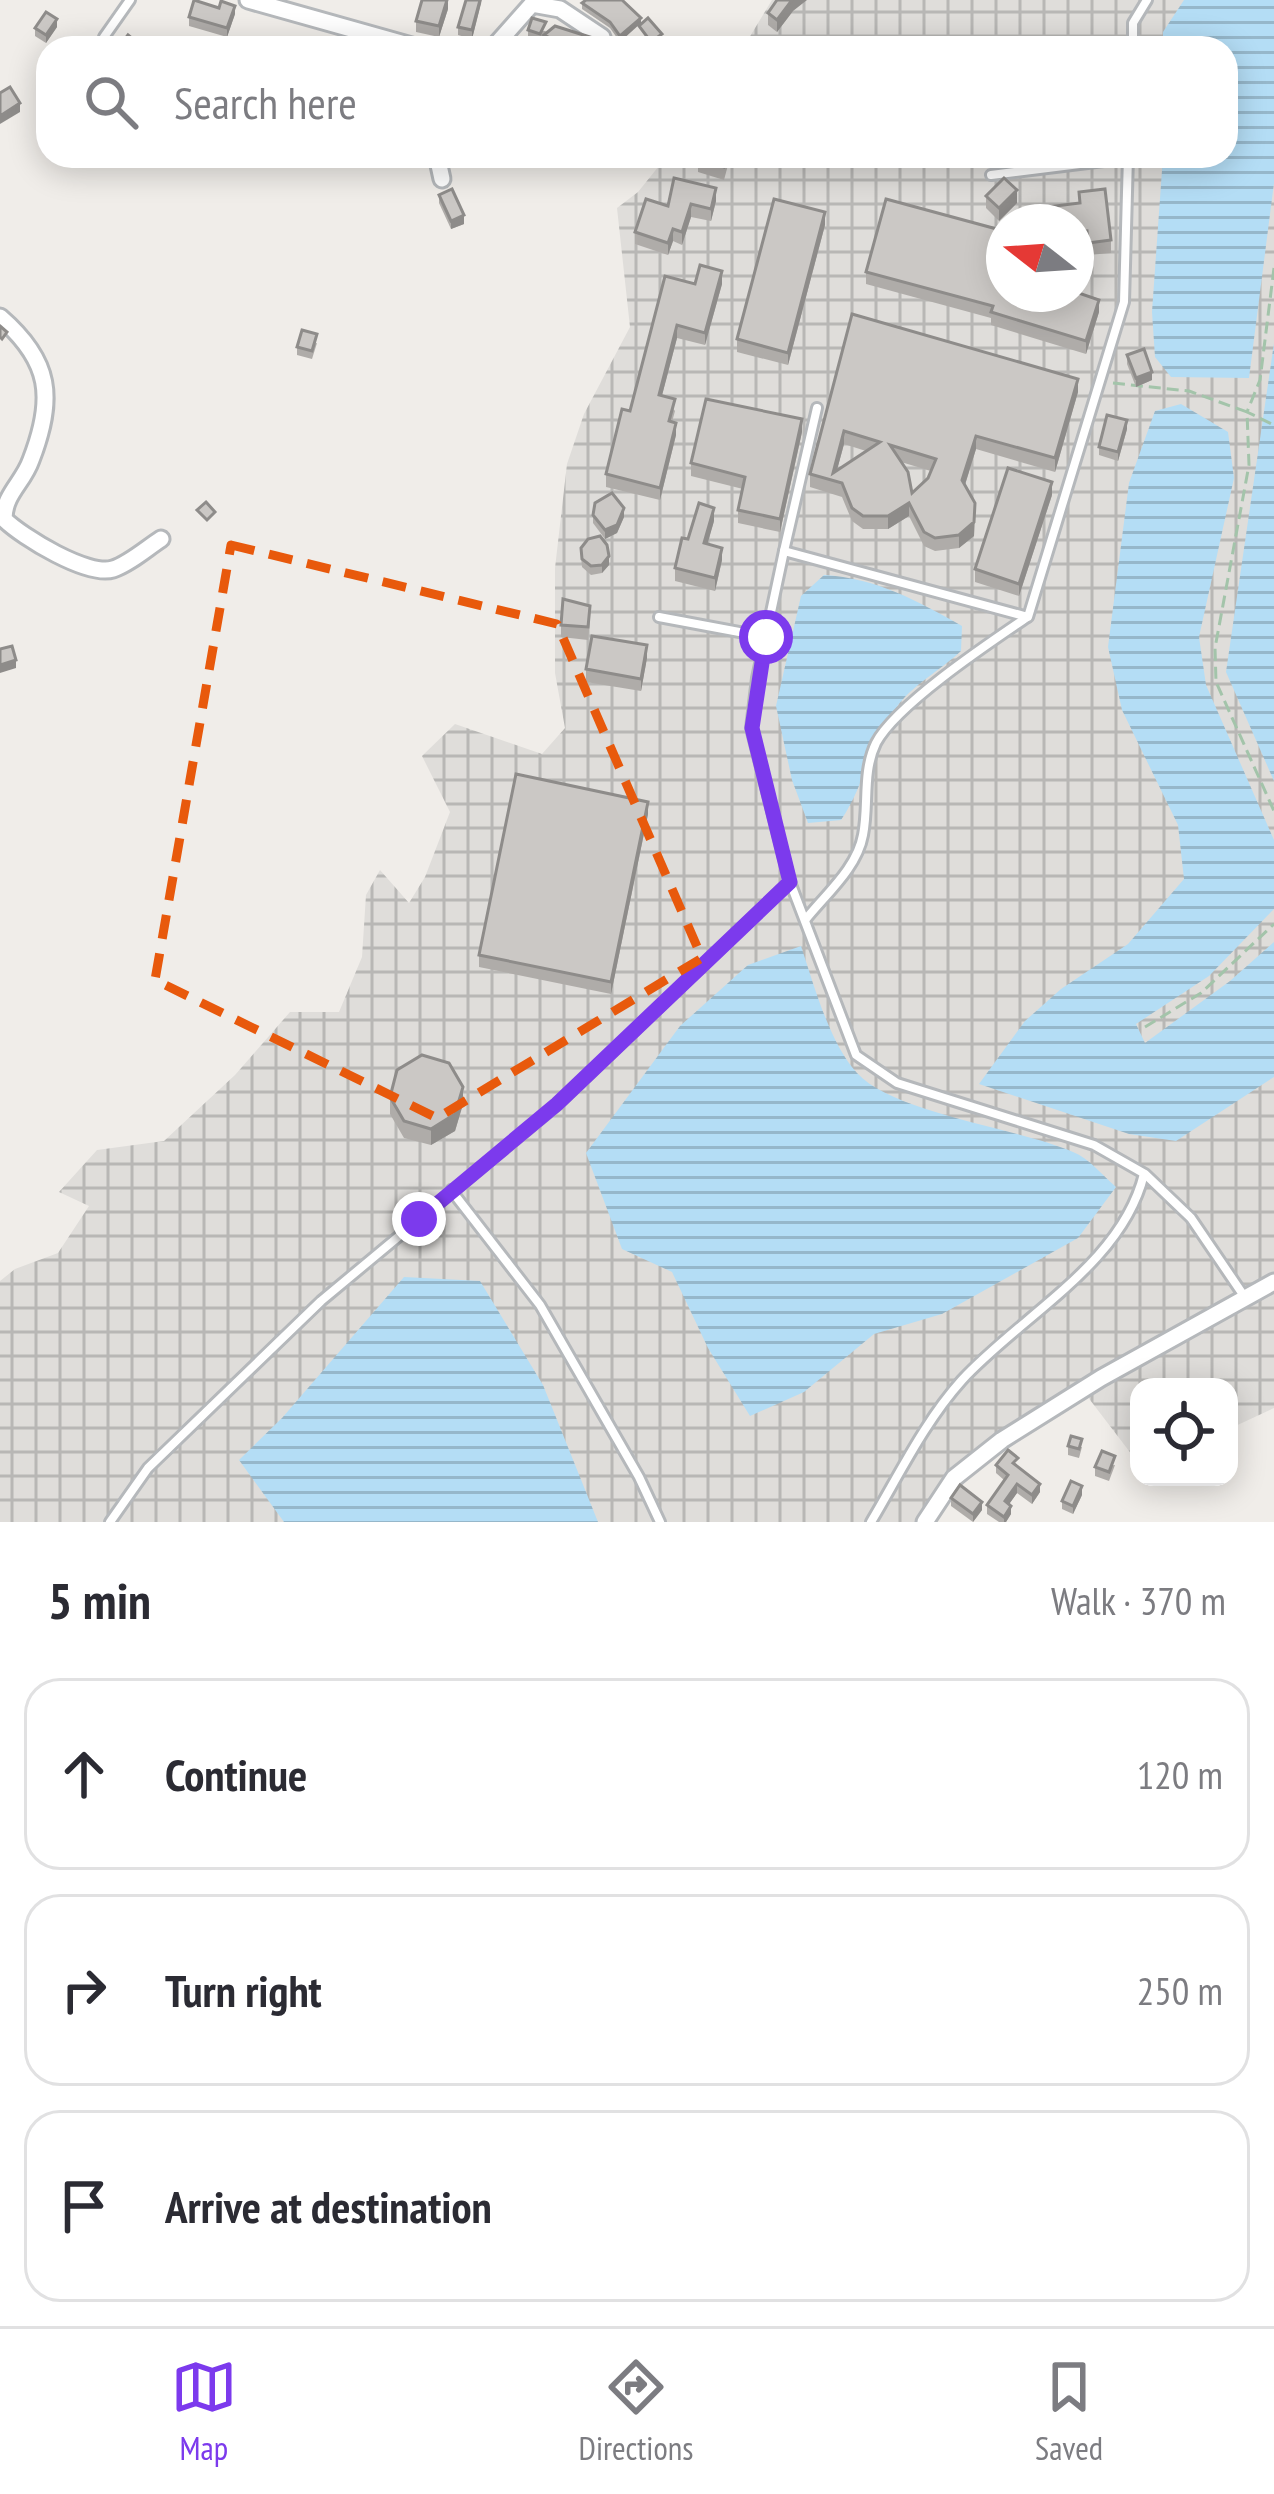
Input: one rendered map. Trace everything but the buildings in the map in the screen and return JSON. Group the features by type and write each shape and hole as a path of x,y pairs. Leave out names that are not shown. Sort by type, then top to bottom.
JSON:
{"street":[{"path":"248,0 376,36"},
{"path":"504,36 532,4 560,10 599,36"},
{"path":"440,168 442,179"},
{"path":"0,317 40,361 46,392 31,461 4,502 4,519 19,534 90,569 112,570 161,538"},
{"path":"925,1522 954,1478 1003,1440 1274,1282"}],"lane":[{"path":"105,36 130,0"},
{"path":"1133,36 1133,23 1147,0"},
{"path":"991,175 1044,168"},
{"path":"806,919 850,867 863,837 865,788 876,742 970,656 1028,617 1124,302 1128,168"},
{"path":"818,408 766,637 752,728 790,882 856,1055 897,1083 1094,1145 1144,1174 1191,1218 1244,1297"},
{"path":"784,551 1028,617"},
{"path":"658,617 766,637"},
{"path":"110,1522 148,1468 321,1301 557,1104 790,882"},
{"path":"871,1522 960,1382 1103,1250 1137,1204 1144,1174"},
{"path":"451,1190 540,1305 660,1522"}],"path":[{"path":"1274,268 1260,380 1247,412 1249,465 1215,648 1216,682 1274,811"},
{"path":"1100,381 1189,391 1274,425"},
{"path":"1145,1028 1201,993 1274,924"}],"highlighted area":[{"path":"231,545 557,624 702,958 437,1118 155,980"}],"shaded area":[{"path":"772,0 1274,0 1274,1408 1238,1425 1238,1378 1130,1378 1130,1452 1087,1396 1003,1444 975,1469 934,1522 0,1522 0,1281 15,1269 58,1253 89,1206 59,1192 97,1150 164,1141 235,1075 290,1012 339,1012 362,957 366,895 380,870 409,903 425,877 450,812 422,756 455,724 542,754 565,728 555,673 555,568 567,464 584,414 630,327 617,208 657,168 1238,168 1238,36 750,36"}],"water":[{"path":"1184,0 1274,0 1274,183 1249,378 1171,377 1155,357 1152,312 1162,168 1238,168 1238,36 1163,36"},
{"path":"1274,343 1274,781 1226,672"},
{"path":"1181,404 1228,432 1234,478 1199,637 1206,685 1274,840 1274,909 1209,976 1136,1024 1145,1043 1274,942 1274,1077 1176,1141 1129,1134 979,1084 1025,1021 1061,989 1128,944 1184,879 1178,825 1122,710 1108,647 1129,483 1155,411"},
{"path":"824,575 879,586 946,617 962,626 961,651 896,708 841,820 808,823 792,780 776,706 801,596"},
{"path":"801,946 838,1046 874,1087 927,1109 1073,1152 1116,1187 1078,1238 942,1314 874,1334 804,1392 750,1416 708,1348 672,1272 622,1249 586,1153 680,1026 748,965"},
{"path":"404,1277 480,1281 543,1385 598,1522 284,1522 239,1460 282,1418"}],"route":[{"path":"419,1219 557,1104 790,882 752,728 766,637"}]}
